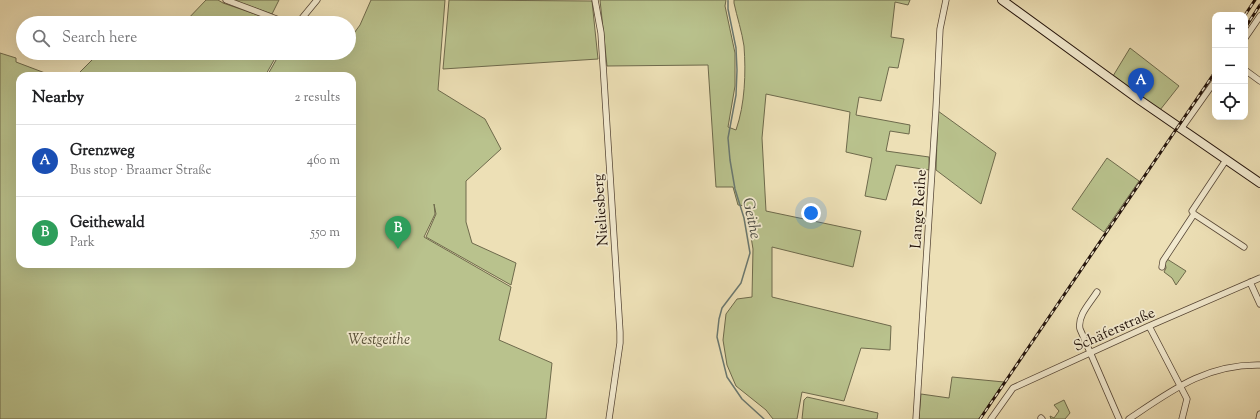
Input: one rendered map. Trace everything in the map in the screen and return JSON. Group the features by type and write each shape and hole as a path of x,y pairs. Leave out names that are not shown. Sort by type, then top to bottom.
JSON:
{"street":[{"path":"226,0 268,16"},
{"path":"304,16 317,0"},
{"name":"Nieliesberg","path":"595,0 601,33 620,332 620,343 609,419"},
{"name":"Lange Reihe","path":"916,419 940,29 946,0"},
{"path":"1002,0 1260,183"},
{"path":"1248,34 1260,16"},
{"path":"1248,72 1260,81"},
{"path":"1182,129 1213,84"},
{"path":"1162,267 1163,261 1194,214 1192,211 1226,160"},
{"path":"1194,214 1244,247"},
{"name":"Schäferstraße","path":"991,419 1012,388 1260,278"},
{"path":"1250,282 1260,304"},
{"path":"1097,292 1081,317 1079,325 1119,419"},
{"path":"1149,326 1187,399 1182,419"},
{"path":"1129,419 1180,386 1199,376 1244,365 1260,365"},
{"path":"1258,419 1260,414"}],"green space":[{"path":"206,0 218,0 261,16 191,16"},
{"path":"232,0 279,0 272,14"},
{"name":"Westgeithe","path":"371,0 445,0 438,90 485,119 501,149 466,181 466,222 472,243 516,263 511,285 426,237 436,214 434,204 435,214 424,237 511,287 499,340 552,363 546,419 0,419 0,53 16,58 16,62 42,72 16,72 16,268 356,268 356,72 269,72 276,60 356,60 356,30"},
{"path":"449,0 592,1 598,59 443,69"},
{"path":"600,0 726,0 725,6 735,53 735,86 728,127 736,130 743,99 745,67 744,46 734,0 910,0 908,5 895,2 891,37 904,39 898,68 889,67 881,101 859,97 856,115 910,125 909,134 890,131 886,151 929,157 929,170 896,165 886,200 865,196 872,158 846,152 850,112 766,94 762,138 766,211 861,231 853,267 772,247 772,297 891,326 890,350 861,348 844,401 802,392 797,419 773,419 766,410 736,386 727,365 723,340 726,314 737,299 752,297 753,249 746,206 738,205 733,187 716,187 708,65 607,66"},
{"path":"1130,48 1179,86 1160,110 1113,76"},
{"path":"92,60 274,60 267,72 80,72"},
{"path":"938,111 996,153 981,204 936,170"},
{"path":"1107,158 1139,181 1104,232 1072,209"},
{"path":"1167,259 1186,271 1176,285 1172,278 1164,272 1166,268 1165,262"},
{"path":"952,377 1004,382 979,419 919,419 921,394 949,398"},
{"path":"807,397 878,413 877,419 802,419 804,400"},
{"path":"1064,400 1070,413 1065,419 1051,419 1050,416 1054,418 1059,411 1054,405"}],"waterway":[{"name":"Geithe","path":"728,0 728,9 736,48 737,70 736,95 728,138 735,189 744,218 750,253 741,283 722,308 717,337 727,377 742,399 764,419"}],"railway":[{"path":"1247,12 1255,0"},
{"path":"1248,23 1260,5"},
{"path":"980,419 1212,76"}],"place":[{"name":"Grenzweg","path":"1141,101"},
{"name":"Geithewald","path":"398,249"}]}
